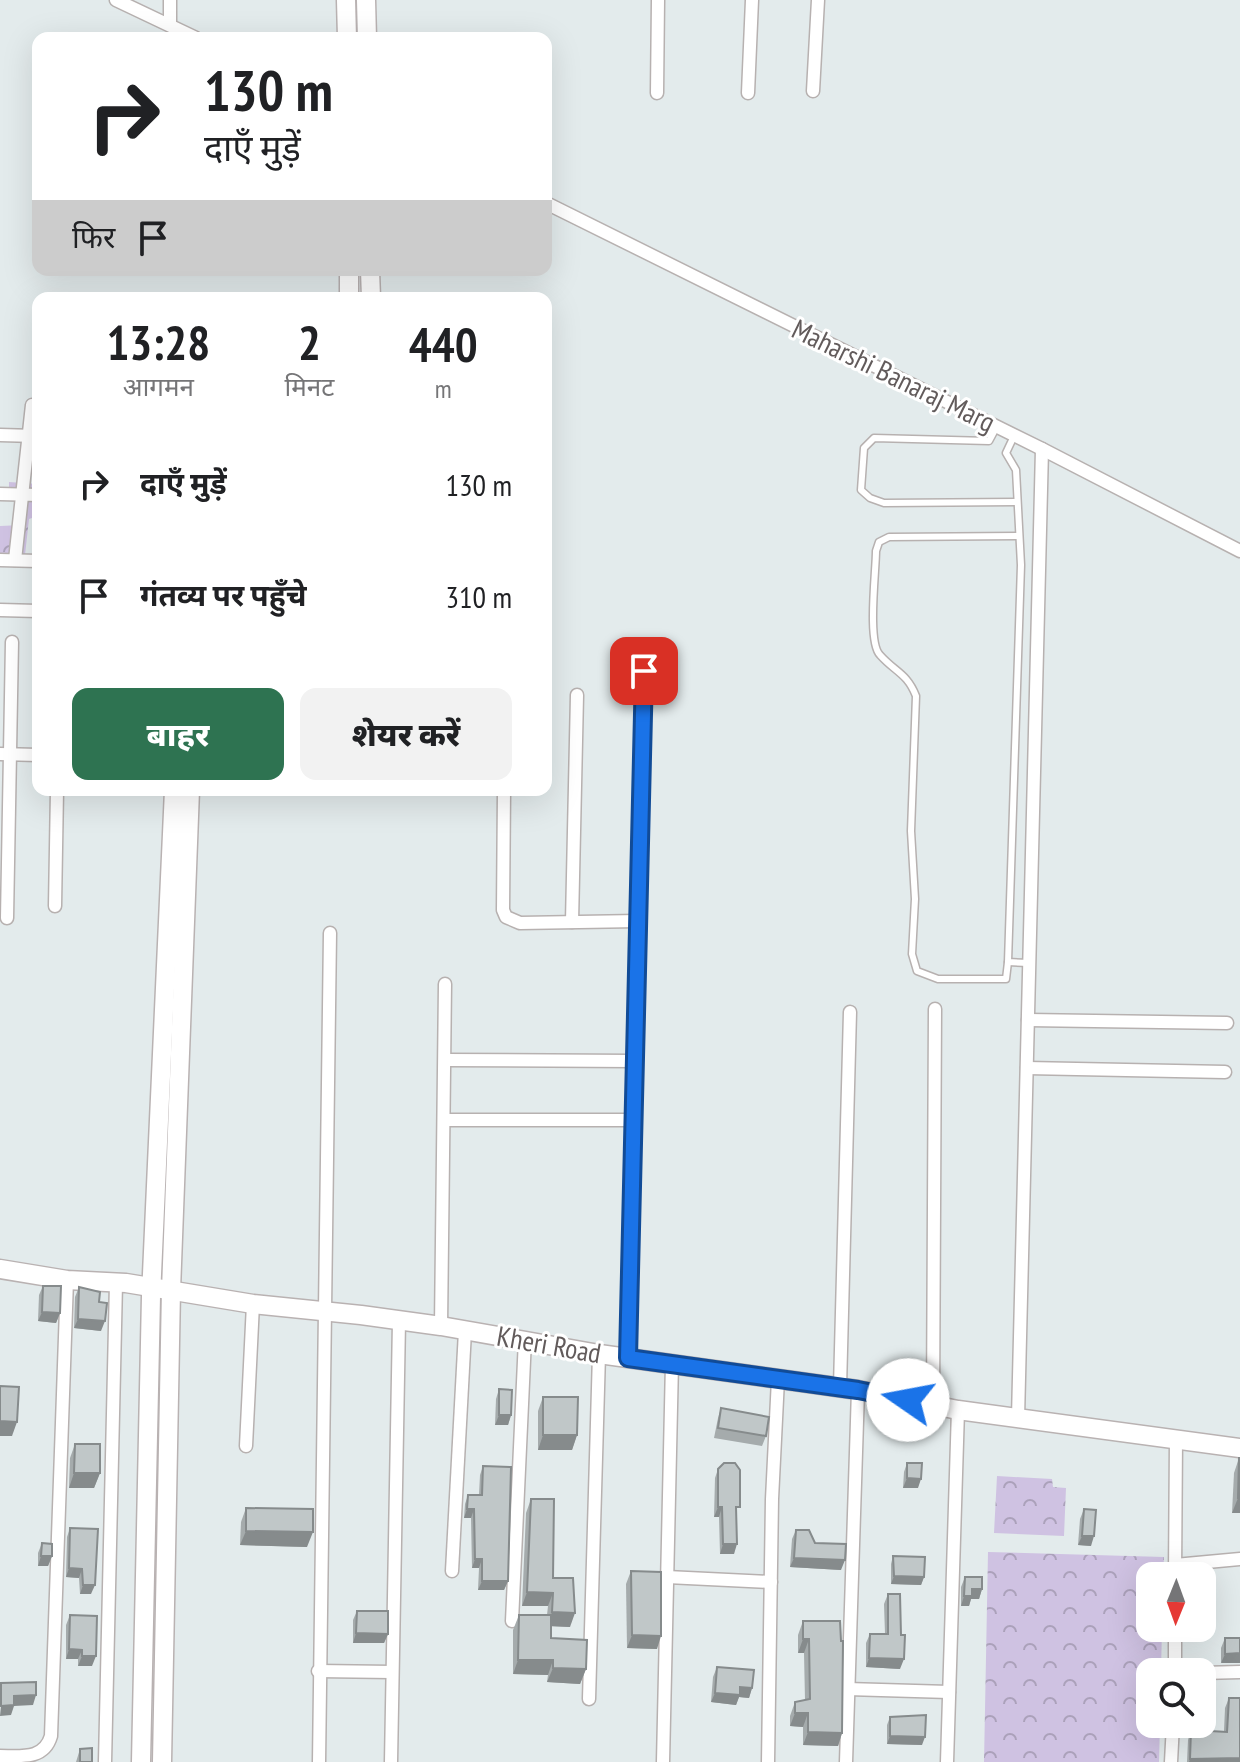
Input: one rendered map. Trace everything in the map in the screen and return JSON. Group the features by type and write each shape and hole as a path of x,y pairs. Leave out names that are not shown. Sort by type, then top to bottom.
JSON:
{"street":[{"path":"116,0 184,32"},
{"path":"170,0 170,25"},
{"path":"346,0 347,32"},
{"path":"366,0 367,32"},
{"path":"657,93 658,0"},
{"path":"748,93 752,0"},
{"path":"813,91 818,0"},
{"name":"Maharshi Banaraj Marg","path":"552,206 997,426 1240,551"},
{"path":"0,435 32,436"},
{"path":"15,560 22,494 32,446"},
{"path":"1018,1418 1042,449"},
{"path":"0,494 32,495"},
{"path":"0,560 32,561"},
{"path":"0,610 32,611"},
{"path":"7,918 5,754 12,642"},
{"path":"628,1358 644,671"},
{"path":"572,922 577,695"},
{"path":"5,754 32,755"},
{"path":"55,906 57,796"},
{"path":"141,1762 151,1288 174,796"},
{"path":"162,1762 171,1290 190,796"},
{"path":"504,796 503,910 506,917 520,923 638,921"},
{"path":"319,1762 330,933"},
{"path":"441,1326 445,984"},
{"path":"933,1405 935,1009"},
{"path":"846,1762 850,1012"},
{"path":"1028,1020 1227,1023"},
{"path":"445,1060 634,1061"},
{"path":"1027,1068 1225,1072"},
{"path":"444,1120 633,1120"},
{"name":"Kheri Road","path":"0,1269 441,1326 599,1354 849,1389 958,1410 1240,1448"},
{"path":"0,1756 38,1754 46,1750 51,1736 67,1280"},
{"path":"105,1762 116,1283"},
{"path":"246,1446 253,1304"},
{"path":"391,1762 399,1321"},
{"path":"452,1571 465,1331"},
{"path":"512,1621 525,1339"},
{"path":"589,1699 599,1354"},
{"path":"663,1762 672,1363"},
{"path":"768,1762 778,1379"},
{"path":"947,1762 958,1410"},
{"path":"1175,1562 1176,1439"},
{"path":"1216,1563 1240,1559"},
{"path":"667,1577 771,1582"},
{"path":"318,1671 392,1672"},
{"path":"1216,1673 1240,1672"},
{"path":"847,1689 949,1692"},
{"path":"1171,1762 1172,1738"}],"lane":[{"path":"997,426 989,441 874,438 864,448 861,490 870,498 884,503 1017,502"},
{"path":"1014,435 1006,453 1016,470 1021,565 1006,979 938,979 917,971 912,954 915,899 911,831 916,696 911,682 878,654 874,640 876,551 879,542 889,537 1018,536"},
{"path":"1007,965 1029,963"}],"green space":[{"path":"9,482 32,484 32,518 29,519 25,555 0,553 0,526 22,525 29,494 9,492"},
{"path":"997,1476 1052,1479 1053,1487 1066,1488 1064,1536 994,1533"},
{"path":"988,1552 1164,1557 1164,1562 1136,1562 1136,1642 1162,1642 1161,1658 1136,1658 1136,1738 1160,1738 1159,1762 984,1762"}],"building":[{"path":"43,1286 61,1286 60,1313 42,1312"},
{"path":"79,1287 100,1292 99,1302 107,1303 105,1321 78,1319"},
{"path":"0,1386 19,1387 17,1422 0,1421"},
{"path":"499,1389 512,1390 511,1415 499,1415"},
{"path":"543,1397 578,1397 577,1435 543,1435"},
{"path":"721,1408 769,1417 766,1436 718,1428"},
{"path":"75,1444 100,1444 100,1473 74,1473"},
{"path":"1239,1458 1240,1498 1238,1498"},
{"path":"724,1463 735,1463 740,1470 740,1507 736,1507 737,1544 723,1544 722,1507 718,1507 718,1469"},
{"path":"907,1463 922,1463 921,1479 907,1478"},
{"path":"483,1466 511,1467 508,1581 482,1581 482,1559 475,1559 474,1509 467,1509 468,1495 482,1495"},
{"path":"531,1499 554,1499 553,1578 573,1578 575,1613 552,1612 553,1593 527,1592"},
{"path":"246,1508 313,1509 313,1532 246,1531"},
{"path":"1084,1509 1096,1510 1094,1536 1082,1536"},
{"path":"70,1528 98,1529 95,1585 83,1585 82,1569 69,1568"},
{"path":"796,1530 809,1530 815,1543 846,1544 845,1560 794,1558"},
{"path":"42,1543 52,1544 52,1556 41,1556"},
{"path":"893,1556 925,1557 924,1577 894,1576"},
{"path":"631,1571 661,1572 661,1636 632,1635"},
{"path":"965,1577 982,1577 982,1589 972,1589 972,1596 964,1596"},
{"path":"888,1594 900,1594 901,1635 905,1635 904,1659 869,1658 870,1634 888,1634"},
{"path":"357,1611 388,1611 388,1634 356,1633"},
{"path":"70,1615 97,1616 96,1656 82,1656 82,1650 69,1649"},
{"path":"519,1615 551,1615 551,1638 587,1640 586,1669 553,1668 553,1660 518,1660"},
{"path":"803,1621 840,1621 843,1641 842,1733 808,1732 808,1713 795,1713 795,1702 810,1699 809,1639 803,1639"},
{"path":"1225,1638 1240,1638 1240,1653 1225,1654"},
{"path":"717,1667 754,1670 752,1688 740,1687 740,1695 715,1693"},
{"path":"36,1682 36,1695 14,1696 14,1705 1,1706 1,1683"},
{"path":"1229,1698 1240,1698 1240,1758 1190,1759 1191,1738 1216,1738 1216,1731 1227,1732"},
{"path":"926,1715 925,1737 890,1736 890,1717"},
{"path":"92,1748 92,1762 80,1762 80,1749"}],"route":[{"path":"644,671 628,1358 858,1390 908,1400"}]}
